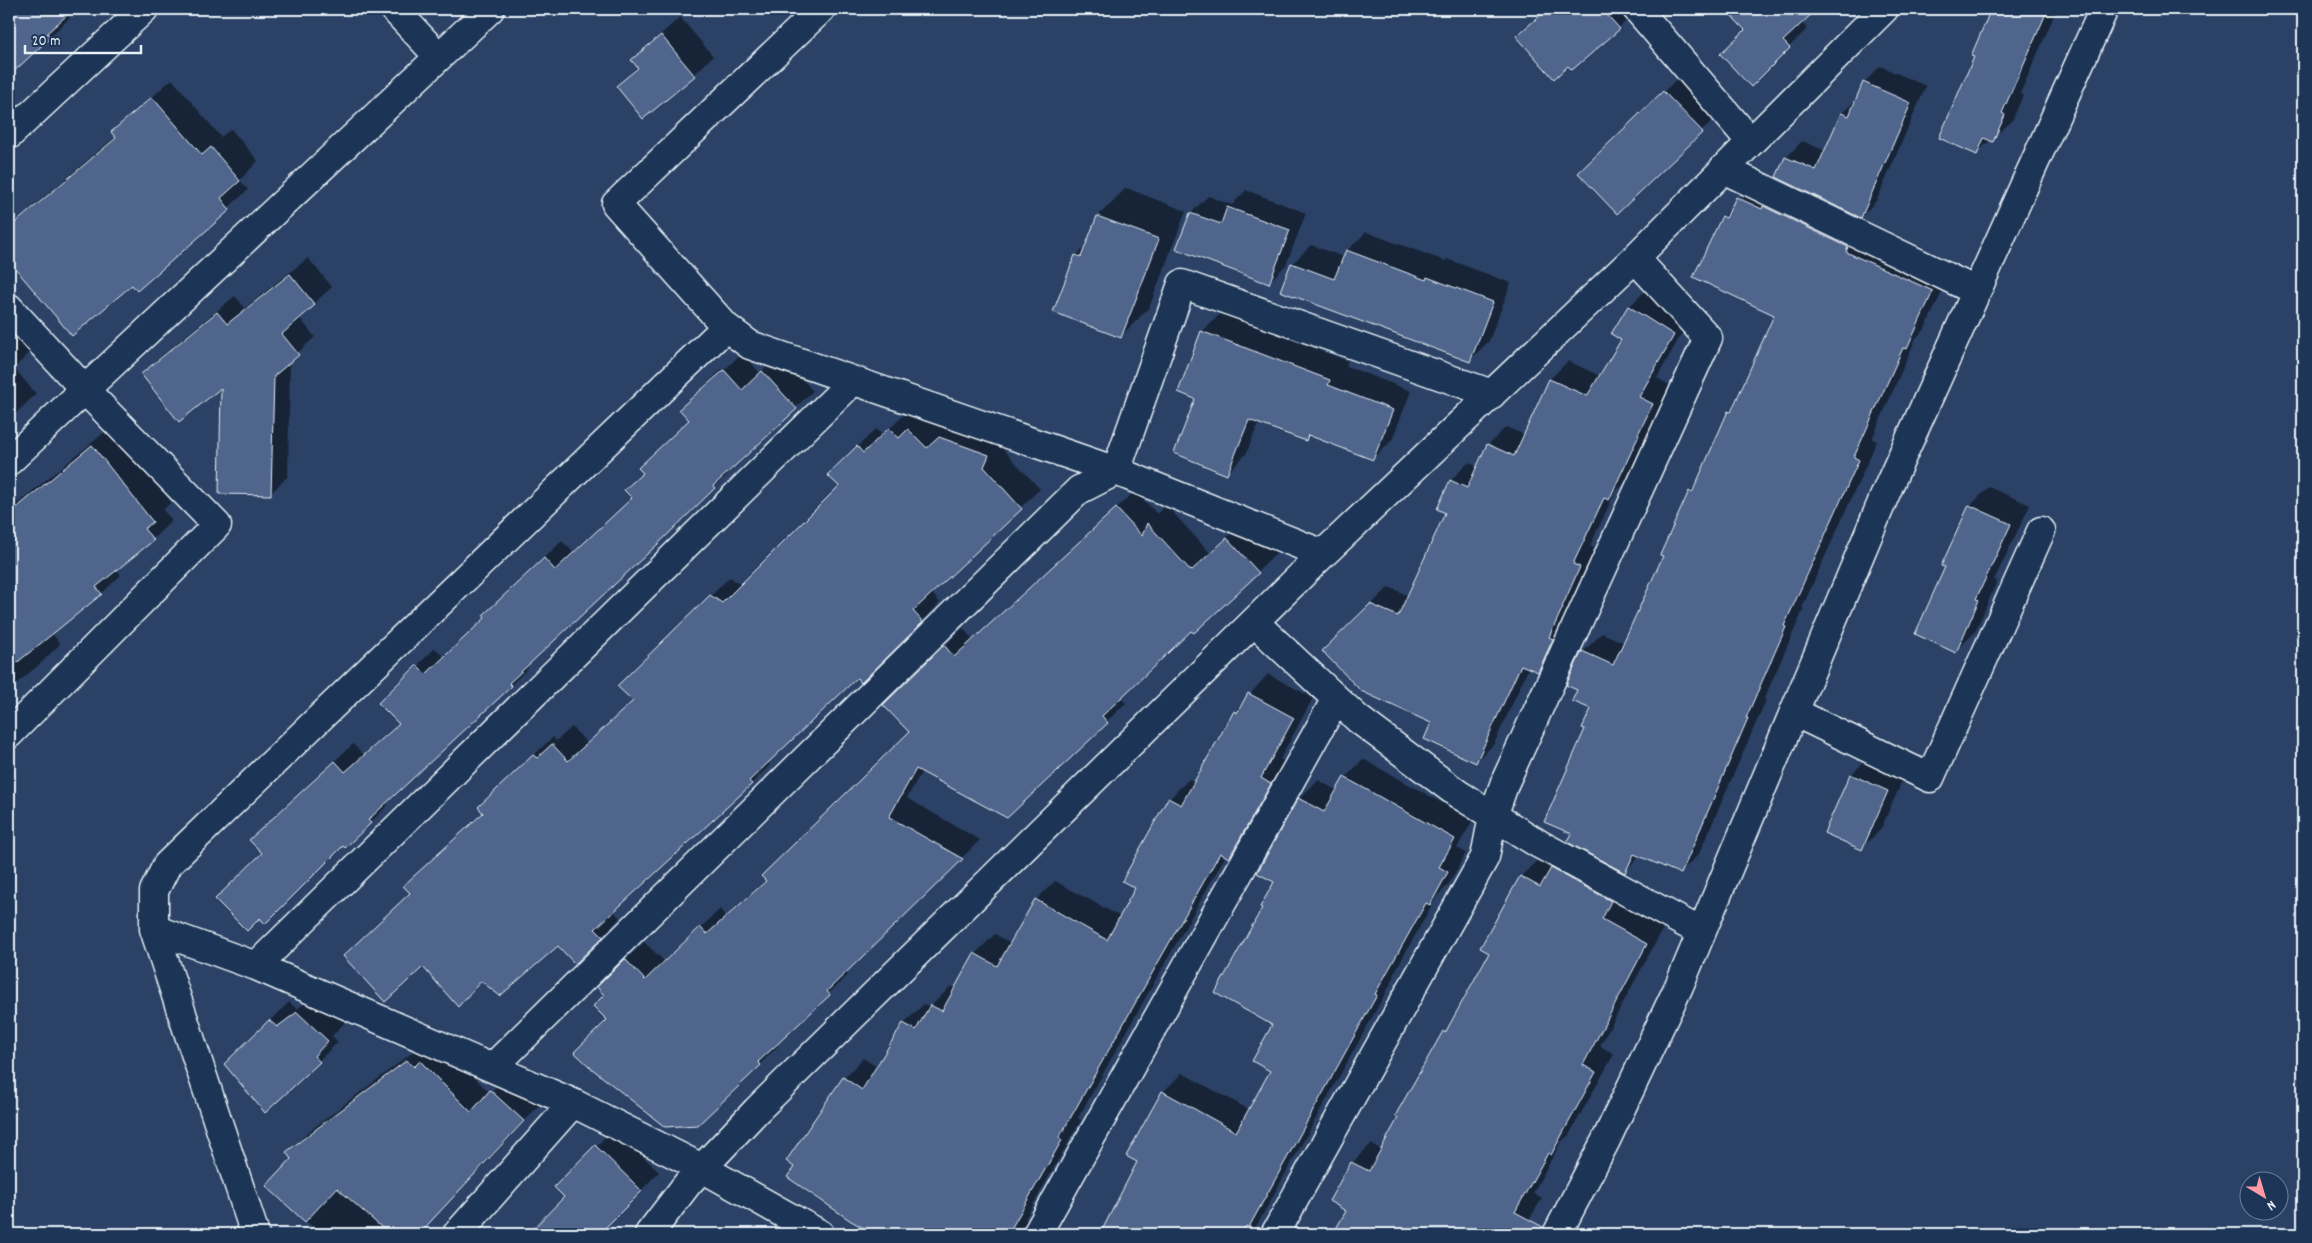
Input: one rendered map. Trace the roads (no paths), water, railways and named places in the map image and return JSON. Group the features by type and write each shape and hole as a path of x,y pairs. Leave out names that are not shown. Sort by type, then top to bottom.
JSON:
{"street":[{"path":"9,135 144,9"},
{"path":"394,9 439,57"},
{"path":"9,461 86,391 490,9"},
{"path":"821,9 616,204 726,327 750,345 852,382 1116,471 1323,554"},
{"path":"1637,9 1751,142"},
{"path":"649,1234 688,1183 757,1110 1323,554 1634,258 1884,9"},
{"path":"1557,1234 1606,1140 1679,986 1890,484 2104,9"},
{"path":"1723,169 1976,291"},
{"path":"1275,1234 1485,857 1493,816 1505,782 1708,338 1634,258"},
{"path":"492,1068 1079,490 1116,471 1182,284 1492,394"},
{"path":"9,308 86,391 217,525 9,734"},
{"path":"255,1234 154,929 154,891 167,866 726,327"},
{"path":"256,966 852,382"},
{"path":"1794,712 1930,778 2041,531"},
{"path":"1254,622 1358,719 1458,794 1539,844 1702,932"},
{"path":"1037,1234 1336,699"},
{"path":"154,929 256,966 573,1103 702,1168 820,1234"},
{"path":"457,1234 573,1103"}]}
